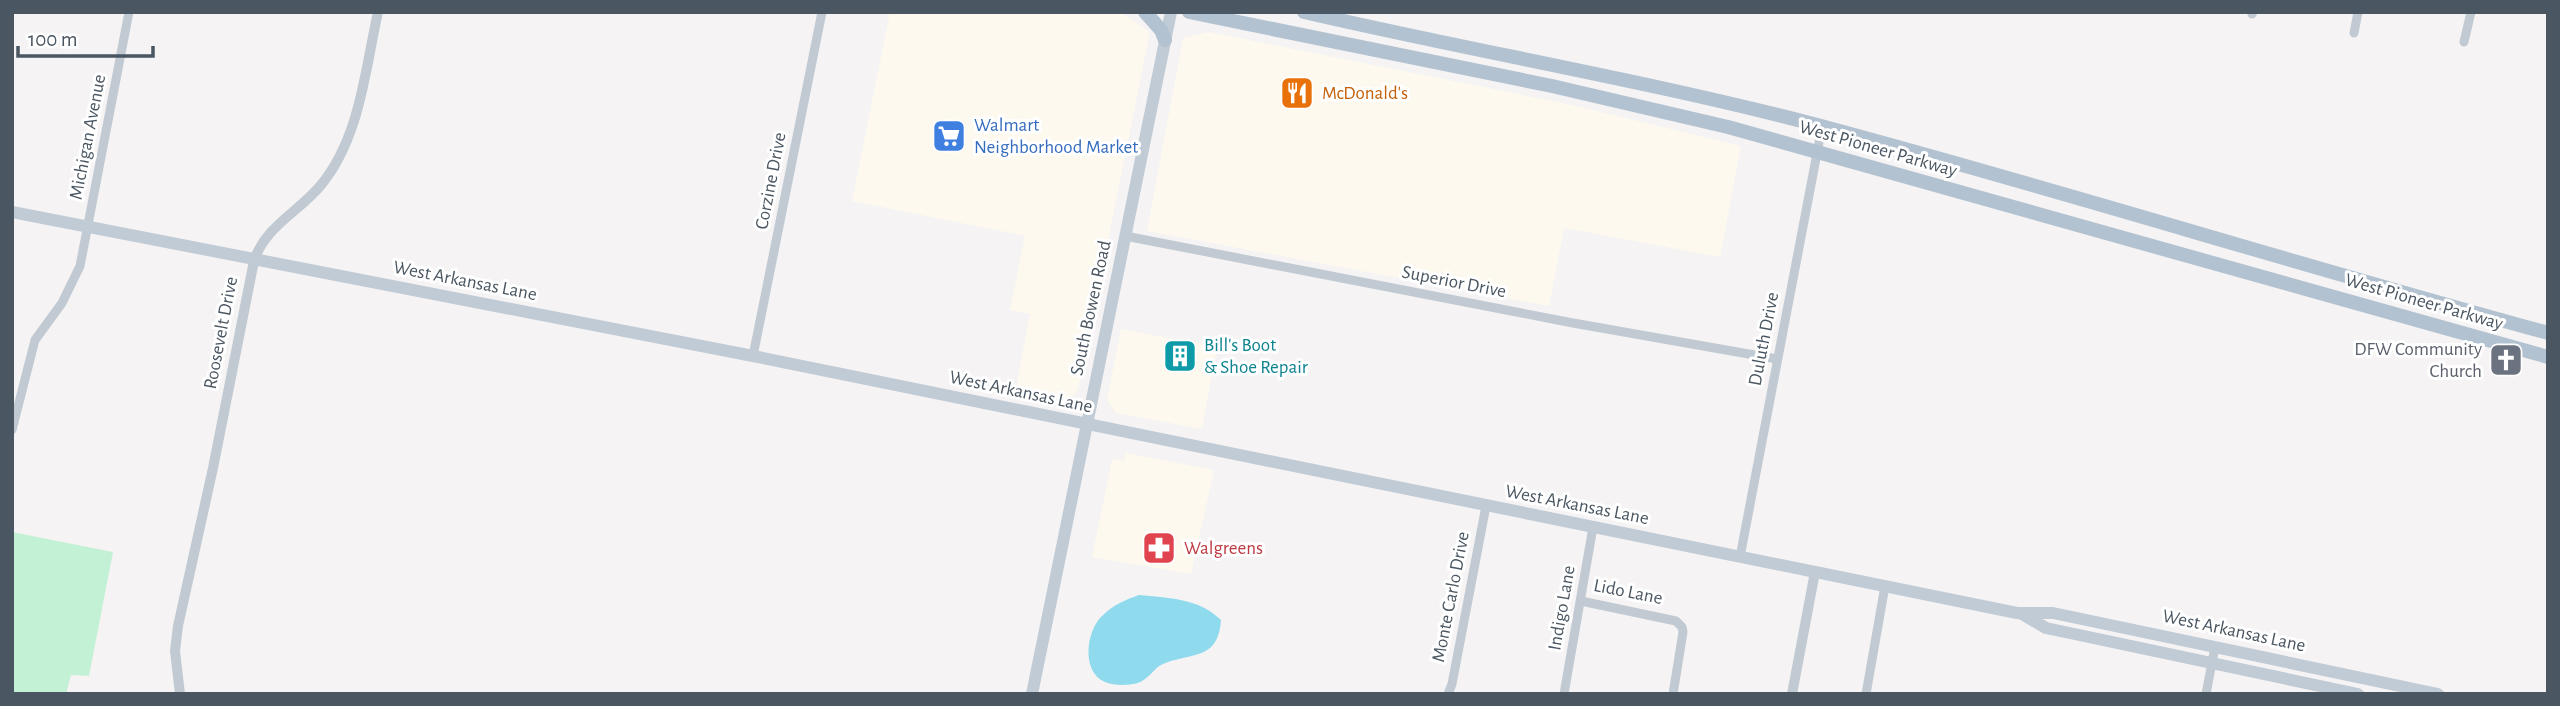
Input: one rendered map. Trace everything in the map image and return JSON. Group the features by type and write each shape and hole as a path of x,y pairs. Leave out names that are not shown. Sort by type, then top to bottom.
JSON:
{"main road":[{"path":"1145,12 1161,30 1165,40"},
{"name":"South Bowen Road","path":"1032,694 1171,12"},
{"name":"West Pioneer Parkway","path":"1189,12 1552,86 1728,127 2548,357"},
{"name":"West Pioneer Parkway","path":"1304,12 1679,91 1822,127 2548,333"},
{"path":"1437,63 1446,41"},
{"path":"2099,230 2106,206"},
{"name":"West Arkansas Lane","path":"12,212 753,356 2022,614 2053,613 2438,694"},
{"name":"West Arkansas Lane","path":"2022,614 2046,628 2358,694"}],"street":[{"name":"Michigan Avenue","path":"12,430 35,340 68,292 80,266 129,12"},
{"name":"Roosevelt Drive","path":"180,694 176,651 178,626 254,261 263,239 321,185 341,155 354,122 378,12"},
{"name":"Corzine Drive","path":"753,356 822,12"},
{"path":"2354,33 2358,12"},
{"path":"2465,42 2471,12"},
{"name":"Duluth Drive","path":"1741,557 1822,127"},
{"name":"Superior Drive","path":"1125,236 1777,359"},
{"name":"Monte Carlo Drive","path":"1448,694 1486,506"},
{"name":"Indigo Lane","path":"1564,694 1593,527"},
{"path":"1792,694 1815,572"},
{"path":"1866,694 1885,586"},
{"name":"Lido Lane","path":"1581,601 1676,621 1682,627 1673,694"},
{"path":"2206,694 2215,647"}],"shaded area":[{"path":"890,12 1112,12 1123,14 1150,32 1078,390 1070,398 1016,387 1030,314 1010,310 1025,236 852,201"},
{"path":"1209,32 1568,104 1741,146 1720,257 1564,228 1549,306 1147,231 1183,38"},
{"path":"1121,329 1217,347 1202,429 1116,413 1107,400"},
{"path":"1126,453 1214,470 1191,574 1092,557 1112,459 1124,461"}],"green space":[{"path":"12,532 113,552 89,676 71,675 66,694 12,694"}],"water":[{"path":"1139,595 1183,600 1203,607 1221,620 1219,633 1209,649 1163,664 1138,683 1124,685 1105,682 1097,677 1089,661 1092,631 1110,609"}],"place":[{"name":"McDonald's","path":"1297,93"},
{"name":"Walmart Neighborhood Market","path":"949,136"},
{"name":"Bill's Boot & Shoe Repair","path":"1180,356"},
{"name":"DFW Community Church","path":"2506,360"},
{"name":"Walgreens","path":"1159,548"}]}
